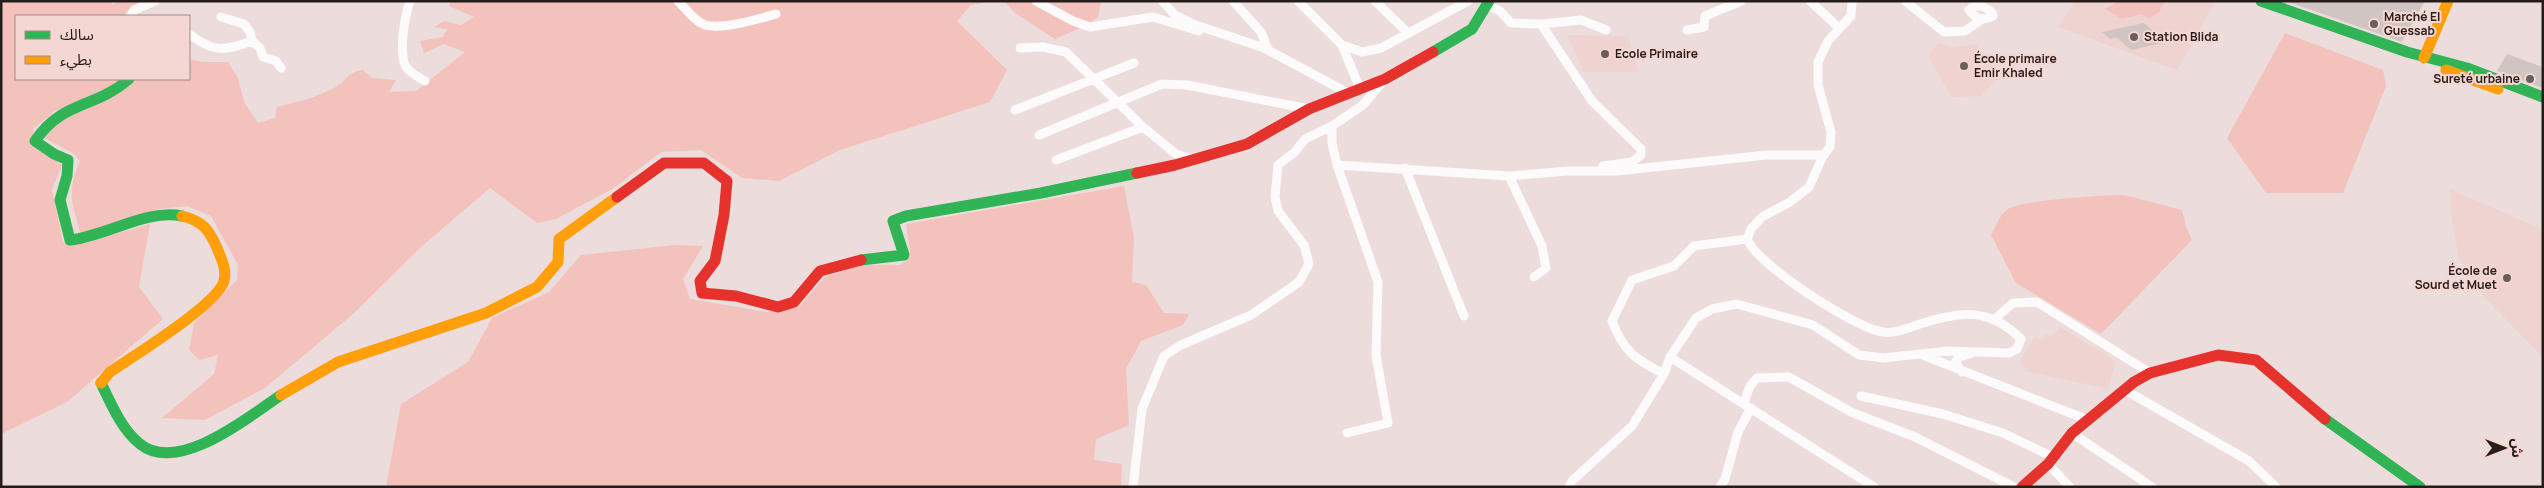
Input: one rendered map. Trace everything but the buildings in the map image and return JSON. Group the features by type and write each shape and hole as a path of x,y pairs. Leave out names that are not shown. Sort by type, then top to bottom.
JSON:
{"street":[{"path":"132,15 134,10 155,1"},
{"path":"410,1 406,13 403,58 407,68 424,81"},
{"path":"678,1 687,12 710,26 763,19 776,14"},
{"path":"1036,1 1073,22 1090,27 1153,17 1184,28 1214,31"},
{"path":"1162,1 1175,15 1268,50 1348,93"},
{"path":"1234,1 1261,32 1268,50"},
{"path":"1298,1 1342,45 1351,63 1360,89"},
{"path":"1375,1 1408,33"},
{"path":"1342,45 1362,52 1370,51 1468,1"},
{"path":"1687,30 1704,27 1705,16 1741,1"},
{"path":"1810,1 1838,28"},
{"path":"1569,487 1572,481 1632,426 1664,374 1670,357 1696,318 1712,309 1737,304 1813,325 1860,355 1883,358 1977,351 2009,353 2017,349 2021,339 2012,328 1996,318 1966,313 1942,316 1895,332 1881,332 1865,326 1773,269 1755,253 1747,239 1751,227 1762,214 1796,199 1813,184 1824,155 1830,148 1832,130 1818,92 1816,73 1820,53 1828,38 1851,16 1852,1"},
{"path":"1905,1 1944,32 1965,31 1972,28 1977,19"},
{"path":"2260,1 2424,58 2453,73 2543,105"},
{"path":"2424,58 2448,1"},
{"path":"128,80 115,90 58,113 40,128 35,141 54,154 68,160 67,176 60,200 70,240 88,238 165,214 196,219 207,226 226,270 222,287 206,303 110,372 101,383 132,436 147,449 174,453 219,436 292,388 338,362 408,337 486,313 536,287 558,262 559,239 664,163 704,163 727,181 724,215 715,261 700,281 702,293 736,296 778,307 794,302 820,271 852,261 904,255 893,221 906,216 1041,192 1219,154 1247,144 1309,109 1385,79 1472,29 1488,3 1500,11 1511,23 1541,24 1564,20 1581,20 1606,30"},
{"path":"1989,5 1993,14 1992,18 1977,19 1970,12 1970,8 1989,5"},
{"path":"221,17 244,24 250,32 252,41 260,48 263,57 276,61 281,68"},
{"path":"1541,24 1559,49 1569,72 1593,104 1630,135 1642,149 1641,155 1632,162 1576,171"},
{"path":"190,35 206,48 217,51 230,49 252,41"},
{"path":"1020,48 1043,47 1066,52 1143,127 1176,154 1192,160"},
{"path":"2424,58 2442,60 2467,68 2543,97"},
{"path":"1015,110 1134,63"},
{"path":"1133,487 1142,409 1164,356 1181,345 1251,315 1299,282 1309,264 1304,244 1278,211 1275,197 1278,166 1295,152 1304,139 1332,126 1363,105 1385,79"},
{"path":"1039,135 1162,84 1175,84 1309,109"},
{"path":"1332,126 1332,143 1337,165 1378,282 1376,355 1388,423 1347,433"},
{"path":"1056,160 1105,144 1143,127"},
{"path":"1337,165 1509,176 1576,171 1616,171 1767,155 1824,155"},
{"path":"1406,168 1464,316"},
{"path":"1509,176 1542,246 1546,268 1534,277"},
{"path":"1664,374 1634,358 1621,345 1612,321 1632,280 1670,269 1683,260 1694,246 1747,239"},
{"path":"1996,318 2013,303 2037,302 2150,373"},
{"path":"1964,373 1955,362 1959,357 1977,351"},
{"path":"1919,354 2088,420"},
{"path":"2022,487 2050,460 2072,433 2125,390 2150,373 2218,355 2256,360 2326,420 2420,487"},
{"path":"1670,357 1874,487"},
{"path":"1720,487 1725,479 1738,432 1748,406 1750,386 1757,378 1789,377 1808,386 1851,412 1915,437 2014,487"},
{"path":"2125,390 2249,460 2276,487"},
{"path":"1860,396 1943,414 2003,433 2050,460 2070,487"},
{"path":"2072,433 2152,487"}],"shaded area":[{"path":"1,1 112,1 112,5 120,1 148,1 126,11 124,15 15,15 15,80 121,80 108,89 55,111 34,128 31,145 62,165 52,190 63,242 85,243 150,224 139,287 163,319 67,402 1,434"},
{"path":"451,1 993,1 971,5 957,21 1007,70 990,102 840,150 779,181 742,178 701,150 661,152 614,188 556,219 537,223 490,188 421,247 353,314 265,388 205,420 162,418 214,374 218,355 199,360 189,350 194,323 237,280 238,265 211,216 187,206 159,209 91,231 80,232 74,211 72,189 80,161 73,153 42,137 49,123 129,86 136,80 190,80 190,59 203,62 228,62 238,78 244,102 258,123 275,118 277,107 334,88 349,75 357,71 363,70 372,78 396,80 389,92 416,91 465,52 444,44 424,53 420,41 443,37 447,29 434,27 444,21 461,25 474,17 449,6"},
{"path":"1004,1 1101,1 1098,17 1087,25 1055,39 1015,13"},
{"path":"2075,1 2216,1 2177,70 2058,27"},
{"path":"2119,1 2165,1 2159,12 2149,19 2141,14 2122,19 2105,9"},
{"path":"2285,33 2383,70 2386,86 2343,193 2266,193 2227,138"},
{"name":"Ecole Primaire","path":"1567,35 1628,36 1639,72 1584,72"},
{"name":"École primaire Emir Khaled","path":"1940,43 1951,48 1976,44 2002,74 1981,96 1952,97 1929,58 1930,51"},
{"path":"1124,186 1134,238 1132,282 1146,285 1164,313 1189,314 1183,325 1141,341 1126,369 1129,425 1096,439 1094,460 1122,464 1121,487 386,487 401,404 468,362 492,318 549,292 581,255 676,245 703,246 683,279 690,299 767,312 799,307 825,277 858,265 900,265 911,257 906,224"},
{"name":"École de Sourd et Muet","path":"2450,189 2543,230 2543,357 2484,297 2459,259 2451,215"},
{"path":"2124,195 2182,210 2186,227 2192,240 2101,334 2016,283 1991,235 2003,214 2008,209 2016,206 2064,199"},
{"path":"2060,327 2116,361 2108,389 2026,371 2020,361 2035,337 2042,340 2046,334 2051,337"}],"traffic: fast":[{"path":"1433,52 1472,29 1489,1"},
{"path":"2261,1 2407,52 2467,68 2543,97"},
{"path":"128,80 105,96 56,116 45,126 35,141 54,154 68,160 67,176 60,200 70,240 88,238 165,213 182,216"},
{"path":"861,260 904,255 893,221 906,216 1041,193 1137,173"},
{"path":"101,383 120,419 133,437 147,449 163,453 180,452 217,437 281,395"},
{"path":"2325,419 2420,487"}],"traffic: slow":[{"path":"2424,58 2448,1"},
{"path":"2446,70 2498,89"},
{"path":"281,395 338,362 486,313 537,287 558,262 559,239 617,197"},
{"path":"101,383 110,372 204,305 222,286 225,270 210,233 200,222 182,216"}],"traffic: jam":[{"path":"1137,173 1175,165 1247,144 1309,109 1385,79 1433,52"},
{"path":"617,197 664,163 704,163 727,181 724,215 715,261 700,281 702,293 736,296 778,307 794,302 820,271 861,260"},
{"path":"2022,487 2048,464 2072,433 2134,382 2150,373 2218,355 2256,360 2325,419"}],"place":[{"name":"Marché El Guessab","path":"2374,24"},
{"name":"Station Blida","path":"2134,37"},
{"name":"Ecole Primaire","path":"1605,54"},
{"name":"École primaire Emir Khaled","path":"1964,66"},
{"name":"Sureté urbaine","path":"2530,79"},
{"name":"École de Sourd et Muet","path":"2507,278"}]}
